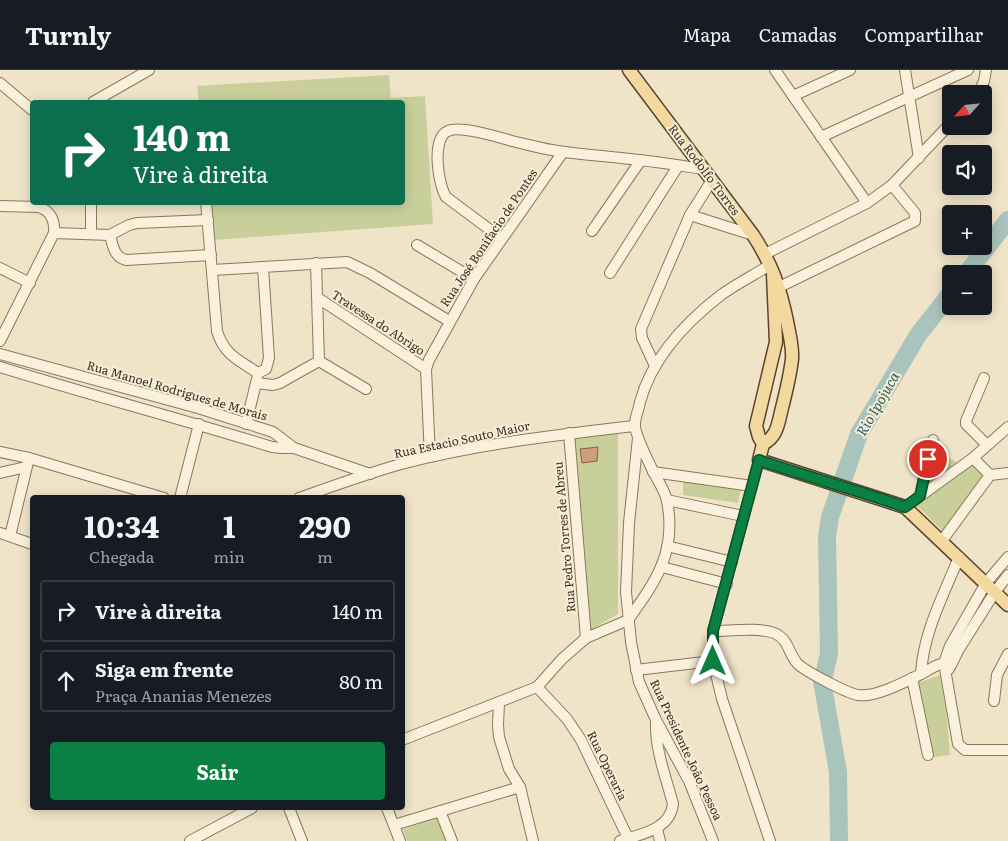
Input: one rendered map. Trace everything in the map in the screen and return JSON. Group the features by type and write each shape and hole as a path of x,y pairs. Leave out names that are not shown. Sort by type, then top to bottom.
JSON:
{"main road":[{"name":"Rua Rodolfo Torres","path":"629,70 753,235 769,264"},
{"path":"769,264 790,334 792,357 786,393 776,431 770,440 763,444 759,460 803,475 868,493 905,507 1008,605"},
{"path":"763,444 758,437 756,426 776,342 776,289"},
{"path":"765,390 786,393"}],"street":[{"path":"96,100 148,70"},
{"path":"775,70 867,203"},
{"path":"793,96 850,70"},
{"path":"906,70 919,158"},
{"path":"821,137 968,70"},
{"path":"982,85 986,70"},
{"path":"0,84 30,108"},
{"path":"501,238 446,197 439,178 438,148 442,136 447,131 454,129 475,131 562,152 641,160 703,169"},
{"path":"405,739 499,703 537,686 562,659 586,638 628,620 649,591 662,567 667,546 667,500 636,430 644,390 655,366 670,344 691,322 722,295 867,203 892,185 942,133"},
{"name":"Rua José Bonifacio de Pontes","path":"430,458 426,369 449,321 474,279 562,152"},
{"path":"592,230 641,160"},
{"path":"610,273 678,166"},
{"path":"655,366 642,338 641,329 690,215 712,180"},
{"path":"776,289 915,221 916,217 911,206 892,185"},
{"path":"91,205 91,234"},
{"path":"206,205 217,331 223,347 257,378 273,385 319,361"},
{"path":"0,206 45,208 52,217 54,229 30,283 0,341"},
{"path":"690,215 753,235"},
{"path":"54,229 110,236 121,228 137,223 208,220"},
{"path":"110,236 113,248 121,258 126,260 211,255"},
{"path":"417,245 474,279"},
{"path":"212,270 347,262 360,267 449,321"},
{"path":"316,263 319,361"},
{"path":"246,424 257,378 266,369 269,358 263,267"},
{"path":"0,268 30,283"},
{"name":"Travessa do Abrigo","path":"318,298 426,369"},
{"name":"Rua Manoel Rodrigues de Morais","path":"0,354 198,408 273,432 294,448 370,474"},
{"path":"319,361 366,389"},
{"path":"0,367 46,382 196,423 272,447 294,448"},
{"path":"984,378 966,424 987,445"},
{"path":"116,400 120,387"},
{"path":"181,495 198,408"},
{"path":"905,507 973,458 1008,427"},
{"name":"Rua Estacio Souto Maior","path":"308,495 370,474 430,458 569,433 636,430"},
{"name":"Rua Presidente João Pessoa","path":"636,430 626,592 628,620 636,670 639,682 656,720 689,781 713,841"},
{"name":"Rua Pedro Torres de Abreu","path":"569,433 586,638"},
{"path":"920,496 932,440"},
{"path":"0,452 28,463 152,495"},
{"path":"973,458 990,474 1008,473"},
{"path":"759,460 713,631 713,661 722,699 770,841"},
{"path":"0,473 28,463"},
{"path":"28,463 5,535 30,543"},
{"path":"654,472 752,486"},
{"path":"942,542 990,474"},
{"path":"667,500 743,516"},
{"path":"667,546 732,562"},
{"path":"928,756 917,676 931,627 959,557"},
{"path":"1008,557 947,663 946,675 956,738 962,748 969,751 1008,750"},
{"path":"662,567 727,584"},
{"path":"990,587 1008,575"},
{"path":"713,631 759,631 775,634 788,645 794,660 801,667 847,692 861,695 874,694 947,663"},
{"path":"994,701 997,674 1008,654"},
{"path":"636,670 713,661"},
{"name":"Rua Operaria","path":"537,686 567,719 582,740 624,840"},
{"path":"499,703 499,737 509,769 520,788 533,841"},
{"path":"624,840 657,829 669,817 673,804 658,751 656,720"},
{"path":"394,825 520,788"},
{"path":"190,841 248,810"},
{"path":"291,810 302,841"},
{"path":"388,810 400,841"},
{"path":"440,811 452,841"},
{"path":"657,829 660,841"}],"green space":[{"path":"389,75 391,98 425,96 433,224 213,240 209,205 405,205 405,100 199,100 197,86"},
{"path":"618,433 618,614 591,630 573,437"},
{"path":"938,454 959,463 924,490"},
{"path":"972,464 984,478 944,532 916,505"},
{"path":"683,482 741,488 738,503 683,495"},
{"path":"940,675 946,708 950,755 934,757 915,684"},
{"path":"437,818 446,841 407,841 403,829"}],"building":[{"path":"598,447 597,461 582,463 580,449"}],"waterway":[{"name":"Rio Ipojuca","path":"973,265 1008,220"},
{"name":"Rio Ipojuca","path":"824,675 829,654 827,536 830,517 859,434 918,335 942,304"},
{"name":"Rio Ipojuca","path":"822,681 838,772 839,841"}],"route":[{"path":"713,661 713,631 759,460 803,475 868,493 905,507 920,496 928,459"}]}
